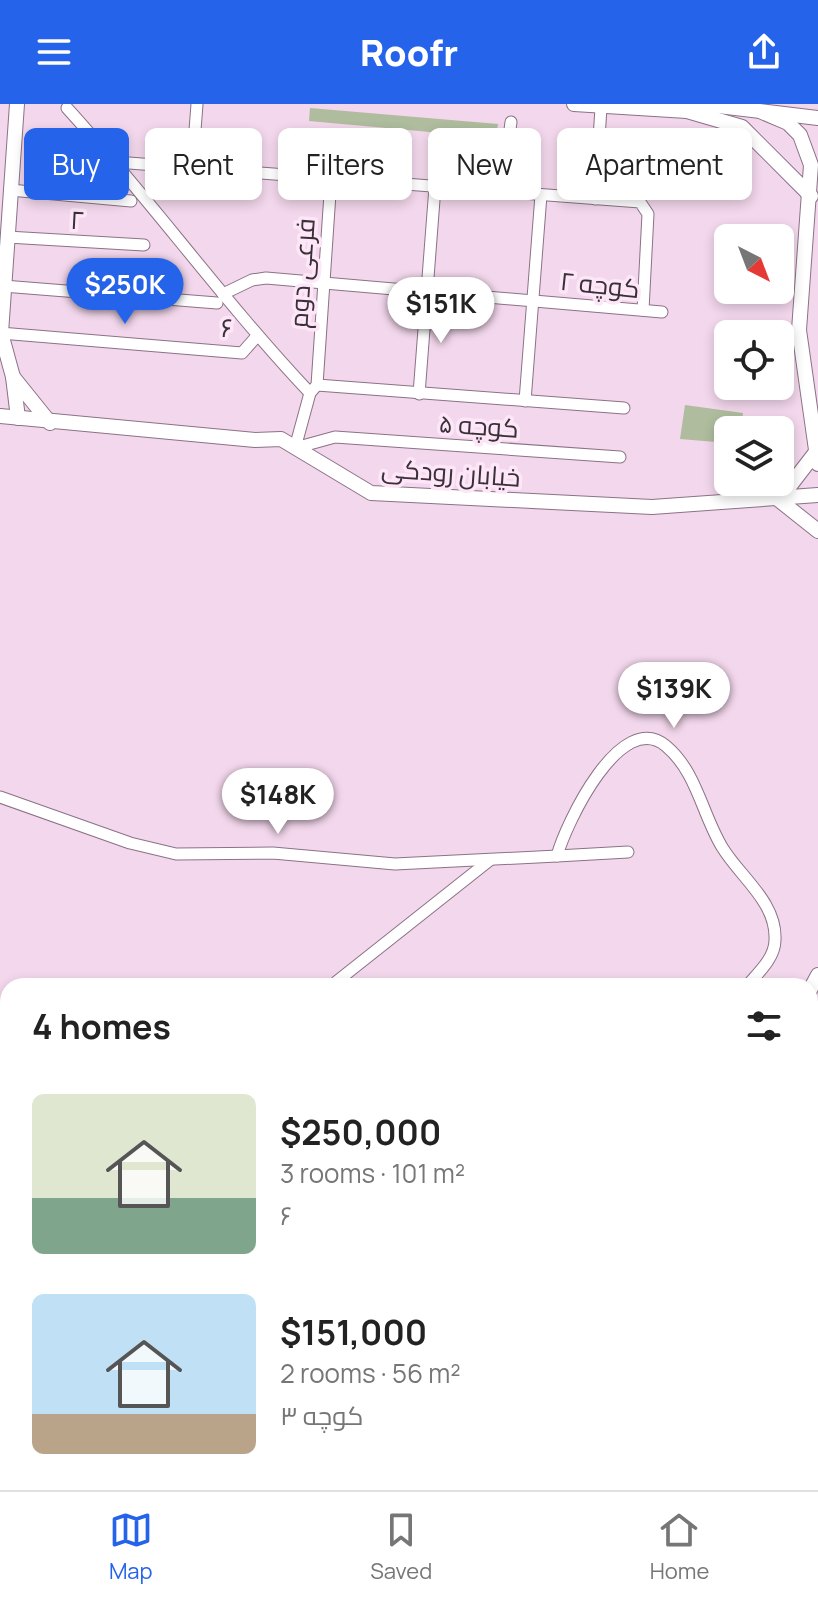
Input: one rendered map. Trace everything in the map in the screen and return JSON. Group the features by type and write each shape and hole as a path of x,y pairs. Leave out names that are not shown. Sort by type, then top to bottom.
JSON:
{"main road":[{"path":"17,104 6,154 10,190 0,333 13,377 18,418"},
{"path":"574,104 653,110 734,106 818,118"},
{"path":"681,107 742,127 811,196"},
{"path":"762,112 788,123 800,135 814,160 799,330 817,458 779,500 818,531"},
{"path":"13,377 50,423"},
{"name":"خیابان رودکی","path":"0,416 255,440 281,439 371,493 652,507 818,495"}],"street":[{"path":"195,128 197,104"},
{"path":"67,108 85,128"},
{"path":"600,128 601,108"},
{"path":"510,128 511,122"},
{"path":"129,179 220,298 313,389 624,408"},
{"path":"10,190 131,201"},
{"path":"541,195 557,196"},
{"name":"فرعی دوم","path":"295,448 316,371 329,200"},
{"path":"419,394 434,200"},
{"path":"525,401 541,200"},
{"path":"610,200 640,202 648,214 643,310"},
{"name":"۲","path":"7,237 144,245"},
{"path":"3,286 220,298 252,280 266,278 322,285"},
{"name":"کوچه ۲","path":"322,285 533,299 662,312"},
{"name":"۶","path":"0,333 242,353 257,336"},
{"name":"کوچه ۵","path":"295,448 335,437 620,457"},
{"path":"557,856 583,799 622,747 637,738 650,737 665,745 688,773 721,846 759,894 774,924 773,952 753,978"},
{"path":"0,797 130,843 176,854 273,853 395,864 628,852"},
{"path":"341,978 490,859"}],"green space":[{"path":"310,108 498,124 497,128 428,128 428,132 309,121"},
{"path":"685,405 743,413 743,416 714,416 714,442 680,439"}]}
